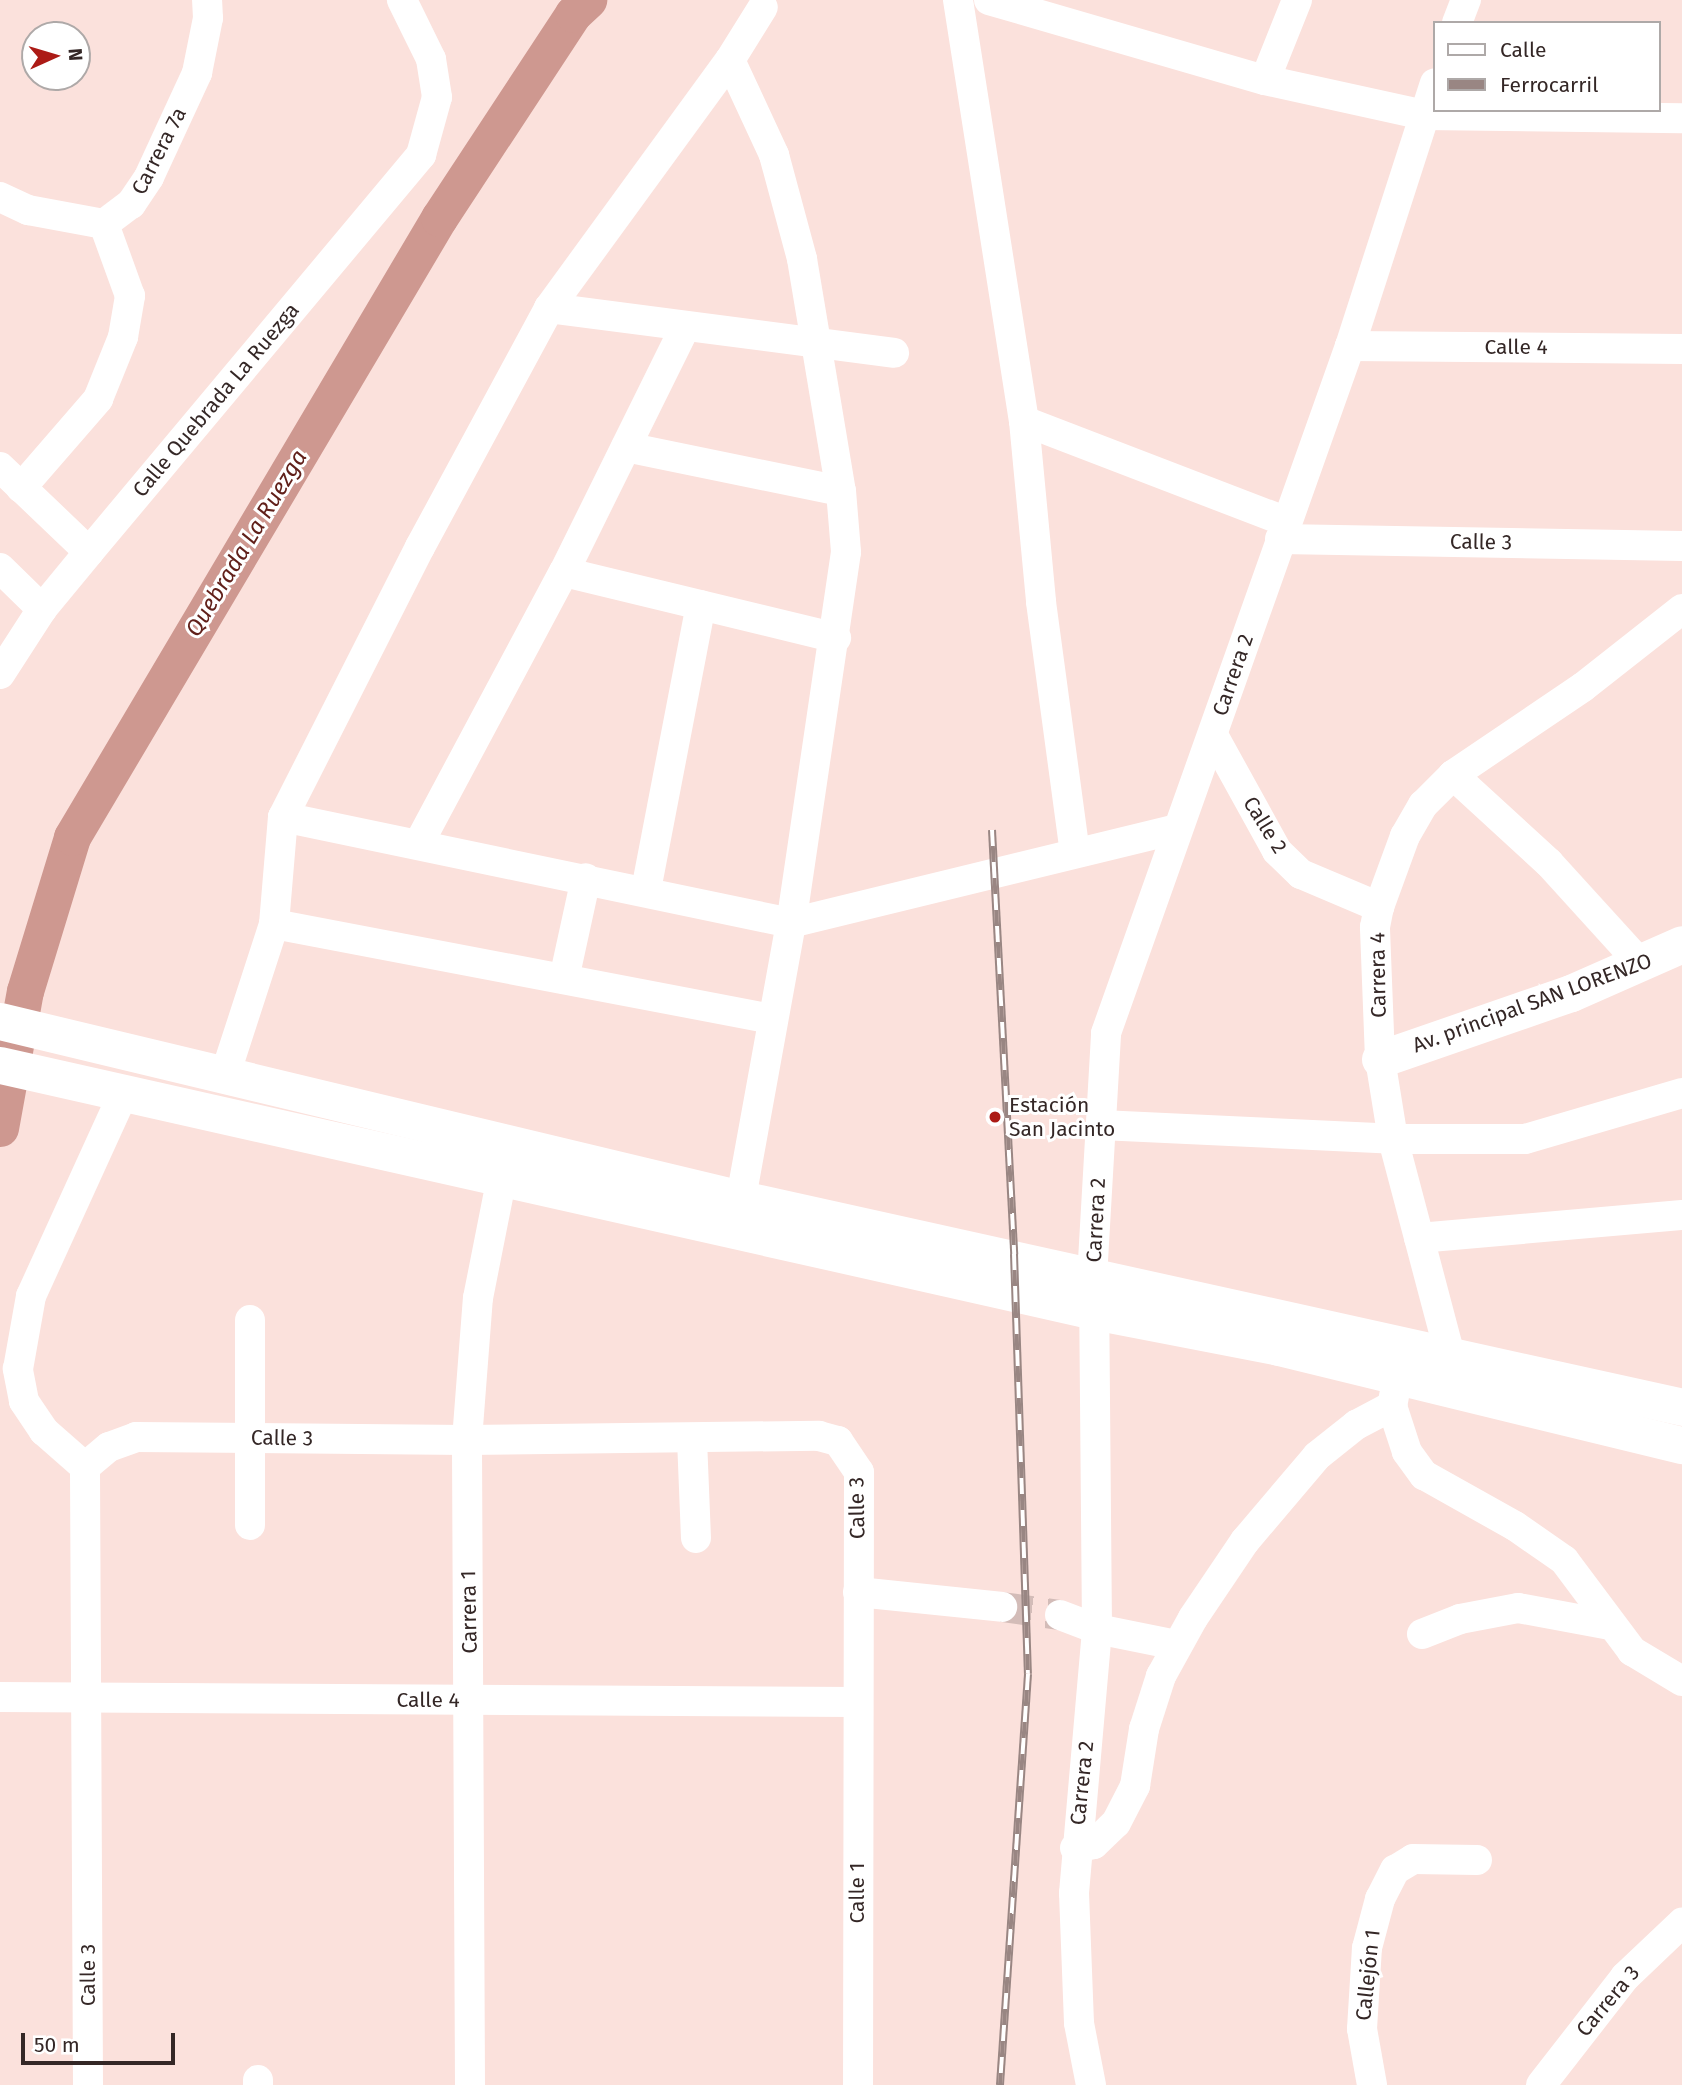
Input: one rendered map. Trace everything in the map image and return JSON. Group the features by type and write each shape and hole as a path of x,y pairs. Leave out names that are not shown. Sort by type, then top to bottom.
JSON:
{"main road":[{"name":"Av. principal SAN LORENZO","path":"1380,1059 1641,964 1682,944"},
{"path":"0,1021 224,1078 506,1159 1093,1295"},
{"path":"0,1065 108,1088 741,1199 1398,1375 1451,1371 1682,1407"},
{"path":"1451,1371 1682,1446"}],"street":[{"name":"Carrera 7a","path":"104,224 131,204 175,124 197,73 208,18 207,0"},
{"name":"Calle Quebrada La Ruezga","path":"0,674 42,609 421,155 437,97 431,59 402,0"},
{"path":"958,0 1024,421 1041,602 1075,853"},
{"path":"989,0 1265,80 1423,115 1682,118"},
{"path":"1265,80 1297,0"},
{"path":"1458,21 1466,0"},
{"path":"224,1078 274,924 283,817 420,547 549,307 730,60 763,6"},
{"path":"730,60 774,155 818,343 841,491 846,552 836,638 791,923 741,1199"},
{"name":"Carrera 2","path":"1091,2085 1079,2022 1075,1848 1097,1629 1093,1295 1107,1033 1177,829 1213,735 1282,530 1350,346 1434,86"},
{"path":"0,197 28,211 104,224 130,296 123,337 98,398 21,488"},
{"path":"549,307 894,353"},
{"path":"419,843 564,572 685,327"},
{"name":"Calle 4","path":"1350,346 1682,349"},
{"path":"1024,421 1282,530"},
{"path":"626,447 841,491"},
{"path":"0,467 89,552"},
{"name":"Calle 3","path":"1282,530 1682,546"},
{"path":"0,568 42,609"},
{"path":"564,572 836,638"},
{"path":"646,890 701,605"},
{"name":"Carrera 4","path":"1451,1371 1393,1139 1380,1059 1375,927 1380,907 1405,836 1423,805 1452,775 1584,687 1682,609"},
{"name":"Calle 2","path":"1213,735 1277,850 1301,874 1380,907"},
{"path":"1452,775 1549,863 1641,964"},
{"path":"283,817 646,890 791,923 1177,829"},
{"path":"564,979 586,878"},
{"path":"274,924 772,1019"},
{"path":"85,1467 44,1431 24,1401 18,1369 31,1296 108,1088"},
{"path":"1101,1125 1393,1139 1525,1139 1682,1093"},
{"name":"Carrera 1","path":"470,2085 467,1440 478,1298 506,1159"},
{"path":"1419,1238 1682,1215"},
{"path":"250,1320 250,1525"},
{"path":"1398,1375 1407,1452 1424,1475 1515,1526 1564,1560 1632,1651 1682,1681"},
{"path":"1075,1848 1094,1844 1116,1823 1135,1786 1144,1728 1176,1646 1245,1541 1299,1474 1398,1375"},
{"name":"Calle 3","path":"88,2085 85,1467 108,1447 136,1437 467,1440 819,1436 838,1441 859,1472 856,1702"},
{"path":"692,1439 696,1538"},
{"path":"858,1592 1002,1607"},
{"path":"1422,1634 1489,1611 1518,1608 1611,1625"},
{"path":"1060,1615 1097,1629 1176,1646"},
{"name":"Calle 4","path":"0,1697 856,1702"},
{"name":"Calle 1","path":"856,1702 858,2085"},
{"name":"Callejón 1","path":"1372,2085 1362,2029 1367,1948 1380,1899 1395,1870 1413,1858 1477,1860"},
{"name":"Carrera 3","path":"1541,2085 1625,1977 1682,1923"}],"waterway":[{"name":"Quebrada La Ruezga","path":"0,1128 25,991 72,837 439,218 573,14 588,0"}],"tunnel":[{"path":"1002,1607 1060,1615"}],"railway":[{"path":"992,830 1014,1254 1028,1674 1000,2085"}],"place":[{"name":"Estación San Jacinto","path":"995,1117"}]}
